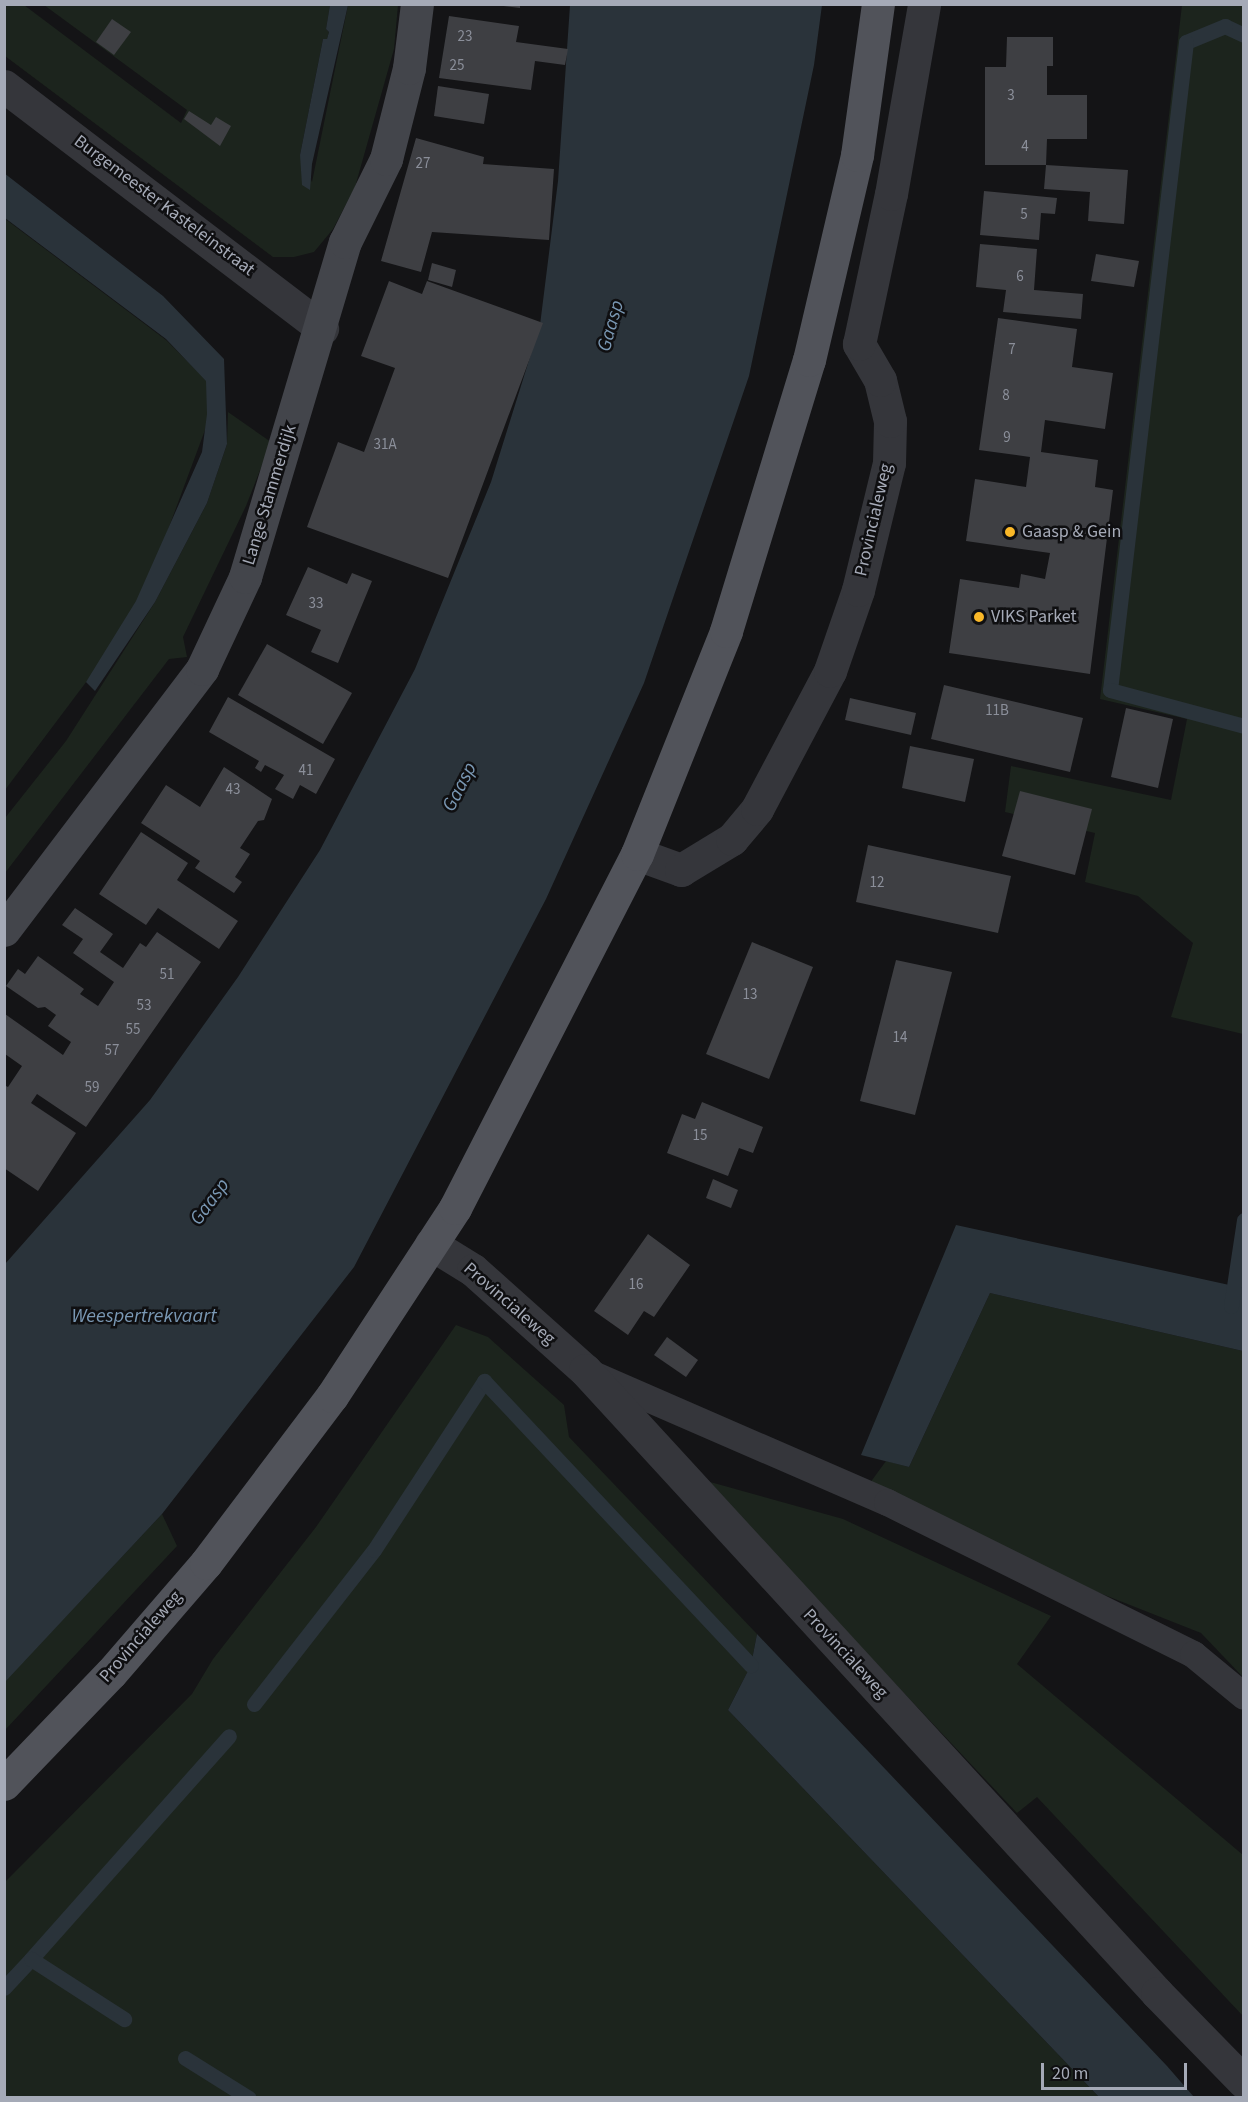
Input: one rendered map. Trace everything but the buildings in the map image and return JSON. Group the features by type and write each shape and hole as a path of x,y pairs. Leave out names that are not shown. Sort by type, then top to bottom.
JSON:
{"main road":[{"name":"Provincialeweg","path":"4,1784 111,1673 206,1563 332,1396 455,1208 545,1039 637,854 726,631 809,360 856,155 878,4"}],"street":[{"name":"Lange Stammerdijk","path":"4,930 202,669 245,577 322,328 345,242 386,159 409,68 417,4"},
{"name":"Provincialeweg","path":"637,854 681,870 732,839 757,809 830,671 858,590 889,463 890,421 879,380 858,344 891,194 924,4"},
{"name":"Burgemeester Kasteleinstraat","path":"5,87 322,328"},
{"name":"Provincialeweg","path":"431,1244 473,1270 585,1370 1157,1993 1244,2082"}],"lane":[{"path":"585,1370 888,1502 1193,1654 1244,1696"}],"shaded area":[{"path":"4,5 24,5 181,123 187,110 44,5 330,5 326,29 329,32 327,39 323,39 300,155 312,182 348,5 398,5 394,49 355,187 333,229 314,252 294,257 273,257 5,56"},
{"path":"1182,5 1243,5 1243,1034 1171,1017 1193,943 1138,896 1085,882 1095,833 1005,812 1011,766 1171,800 1187,719 1100,699"},
{"path":"4,218 166,340 206,380 221,387 166,535 123,633 5,790"},
{"path":"228,412 271,442 246,506 183,637 187,657 169,659 5,873 5,818 66,741 155,602 207,503 227,444"},
{"path":"990,1293 1243,1351 1242,1676 1201,1633 859,1498 886,1461 909,1467"},
{"path":"456,1325 488,1337 564,1405 569,1437 757,1634 751,1665 728,1710 1099,2097 5,2098 5,1882 192,1694 213,1659 316,1527"},
{"path":"703,1480 843,1519 1051,1616 1017,1664 1243,1855 1243,2016 1037,1797 1017,1813"},
{"path":"162,1514 177,1546 5,1730 4,1682"}],"water":[{"path":"330,5 348,5 312,164 310,190 302,185 300,155 323,39 327,39 329,32 326,29"},
{"name":"Weespertrekvaart","path":"570,5 822,5 814,65 749,376 644,683 546,899 354,1267 162,1514 5,1682 5,1264 150,1100 238,977 320,850 415,669 491,482 540,325 558,181"},
{"path":"4,173 163,296 224,359 227,444 207,503 155,602 95,691 86,682 136,601 202,452 207,414 206,381 166,339 5,218"},
{"path":"956,1225 1243,1288 1243,1351 990,1293 909,1467 861,1455"},
{"path":"757,1634 1194,2097 1099,2097 728,1710 751,1665"}],"waterway":[{"path":"1244,35 1225,26 1186,42 1110,690 1244,726"},
{"path":"1231,1306 1244,1220"},
{"path":"254,1704 374,1550 484,1381 751,1665"},
{"path":"31,1959 229,1736"},
{"path":"4,1988 31,1959 124,2019"},
{"path":"185,2058 249,2098"}],"place":[{"name":"Gaasp & Gein","path":"1010,532"},
{"name":"VIKS Parket","path":"979,617"}],"water label":[{"name":"Gaasp","path":"611,326"},
{"name":"Gaasp","path":"460,787"},
{"name":"Gaasp","path":"210,1202"}]}
